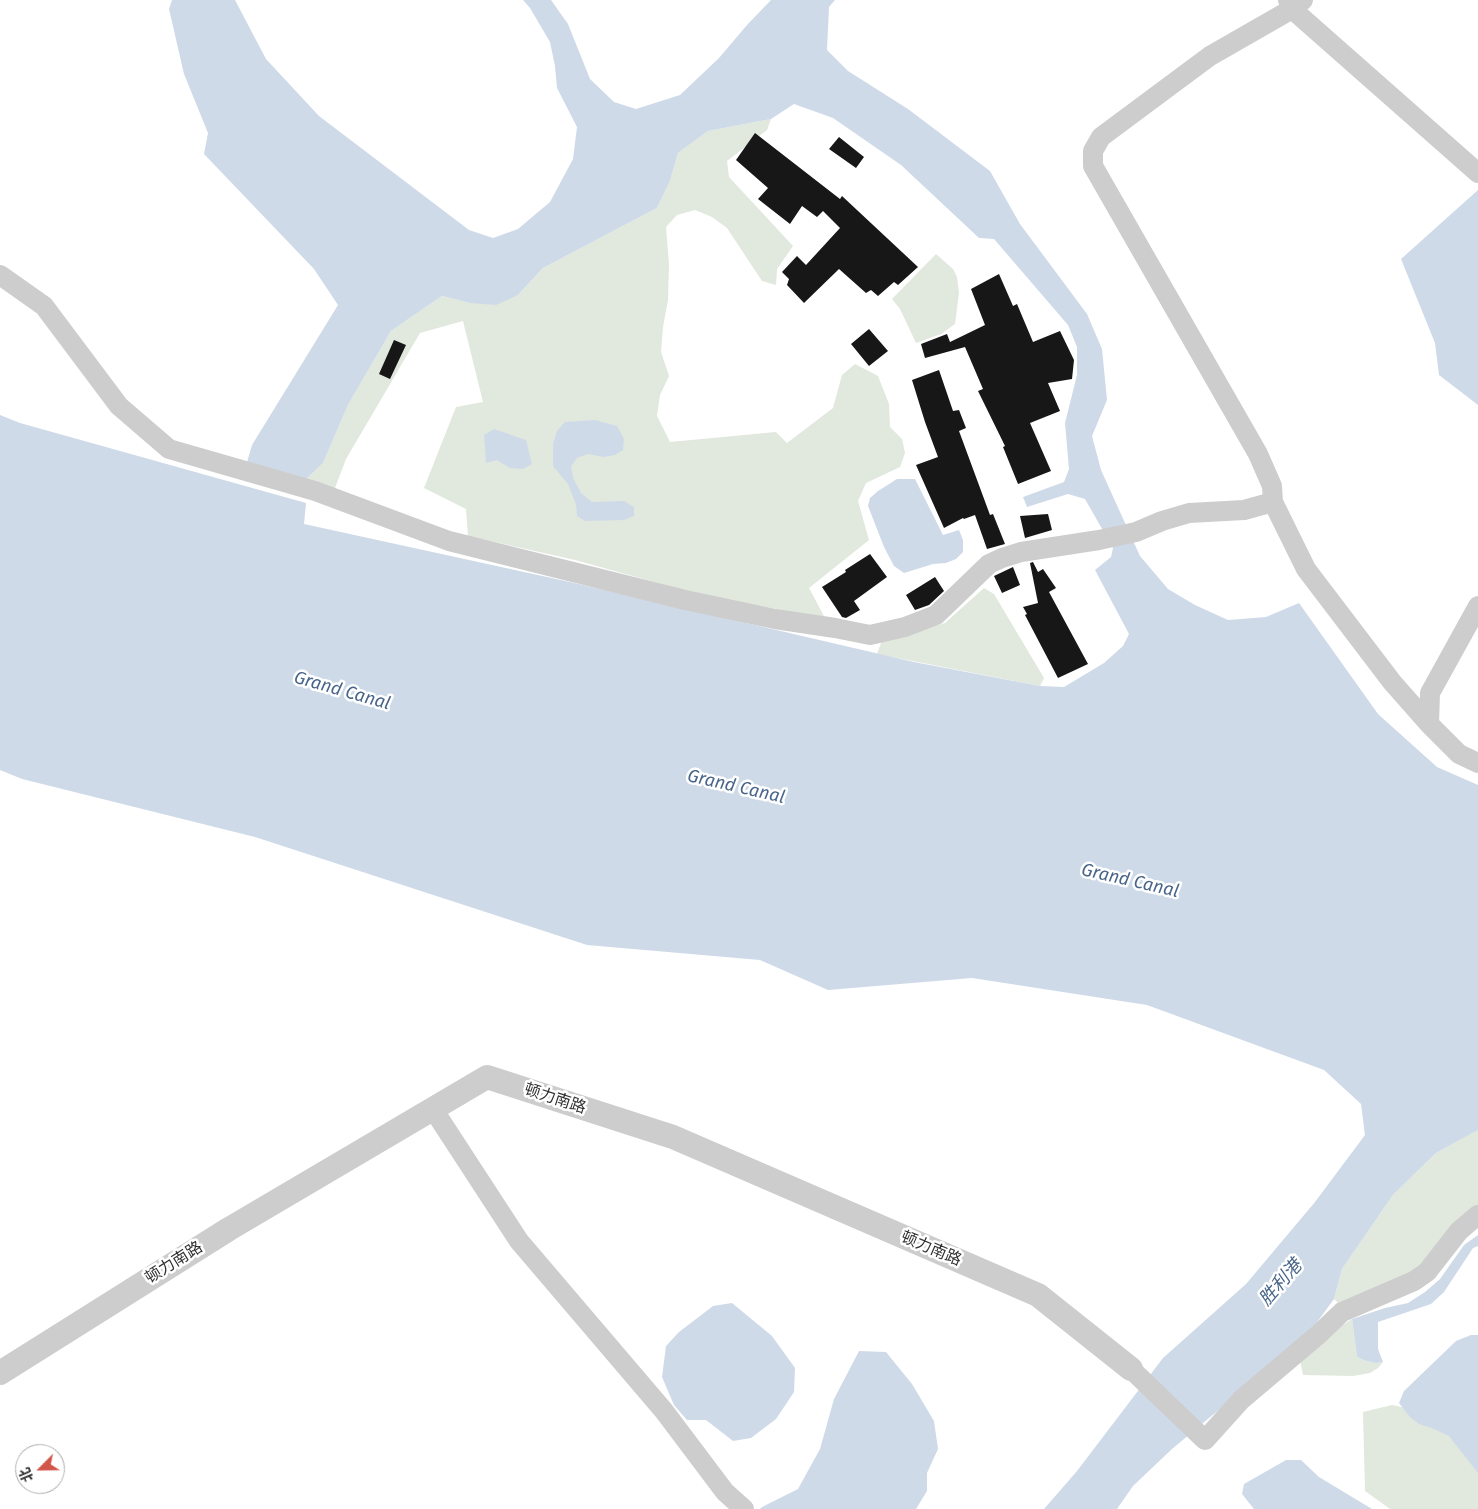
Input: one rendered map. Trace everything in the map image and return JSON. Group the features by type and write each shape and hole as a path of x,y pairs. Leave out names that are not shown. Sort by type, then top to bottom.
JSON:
{"street":[{"path":"1478,173 1294,3 1210,56 1101,137 1093,151 1093,166 1258,454 1272,486 1273,502 1306,569 1392,682 1429,724 1459,754 1478,763"},
{"path":"0,275 44,306 118,406 169,449 315,491 449,541 675,597 775,619 870,635 905,627 936,614 990,564 1002,558 1021,552 1099,540 1136,532 1162,521 1189,514 1244,510 1273,502"},
{"path":"1429,724 1430,693 1478,606"},
{"name":"顿力南路","path":"0,1373 229,1229 487,1077 673,1137 1038,1295 1131,1370"},
{"path":"433,1109 519,1241 664,1411 725,1492 744,1509"},
{"path":"1131,1370 1205,1440 1241,1400 1342,1312 1414,1281 1427,1272 1459,1231 1478,1215"}],"shaded area":[{"path":"771,119 767,130 727,161 729,177 793,246 777,269 776,285 762,281 727,228 712,217 695,210 677,215 666,227 669,265 668,300 661,352 669,376 660,395 657,416 670,442 776,432 787,443 833,408 842,375 855,364 878,376 889,404 890,427 902,439 905,453 900,467 866,483 858,501 869,540 809,588 825,618 701,595 575,560 468,536 466,509 424,488 456,407 483,402 463,321 420,333 346,459 335,488 295,490 323,463 348,405 391,331 442,296 470,303 518,295 543,268 657,208 670,181 678,153 708,131"},
{"path":"936,254 953,269 957,277 959,293 955,324 941,334 916,343 900,309 892,299"},
{"path":"984,588 994,594 1044,678 1040,686 877,654 882,640 945,623"},
{"path":"1478,1130 1478,1206 1418,1269 1338,1303 1334,1299 1342,1269 1393,1195 1436,1153"},
{"path":"1352,1319 1357,1357 1376,1363 1383,1362 1378,1368 1370,1373 1353,1376 1303,1375 1300,1360 1330,1333"},
{"path":"1392,1405 1412,1409 1478,1456 1478,1509 1390,1509 1365,1491 1363,1412"}],"water":[{"path":"172,0 235,0 266,59 319,116 469,230 493,238 518,229 550,202 573,159 577,127 557,88 550,42 530,8 523,0 551,0 568,24 590,79 614,102 636,109 680,95 719,58 771,0 835,0 829,7 827,50 848,71 908,109 990,171 1020,224 1087,314 1102,349 1107,400 1092,436 1101,470 1140,556 1168,589 1195,605 1228,620 1266,617 1299,603 1378,714 1437,767 1478,785 1478,1130 1436,1153 1393,1195 1342,1269 1334,1299 1307,1336 1172,1449 1133,1486 1117,1509 1044,1509 1077,1471 1163,1358 1246,1284 1315,1202 1365,1135 1361,1104 1324,1070 1147,1005 972,978 828,990 760,960 587,945 255,837 22,779 0,770 0,415 20,423 306,503 304,524 570,582 914,662 1040,686 1064,687 1104,663 1123,646 1129,634 1095,570 1111,557 1113,548 1085,499 1068,494 1027,507 1023,497 1064,482 1069,469 1065,423 1077,375 1077,347 1068,325 994,239 979,238 901,165 833,118 794,104 771,119 708,131 678,153 670,181 657,208 543,268 518,295 496,305 470,303 442,296 391,331 348,405 323,463 295,490 243,476 252,445 338,305 314,269 204,154 208,133 184,74 169,9"},
{"path":"1478,190 1478,405 1439,375 1435,343 1401,259"},
{"path":"595,420 617,426 624,439 623,450 615,455 603,457 588,454 577,458 571,466 573,478 581,493 592,502 624,501 634,507 634,516 624,520 585,521 577,516 576,504 568,484 553,466 553,444 557,431 565,422"},
{"path":"494,429 526,440 532,464 523,469 510,468 497,460 486,463 484,435"},
{"path":"897,479 915,479 943,535 959,530 963,540 963,552 956,559 904,573 894,566 884,547 868,506 870,498"},
{"path":"1478,1235 1478,1246 1473,1248 1444,1292 1431,1304 1378,1322 1378,1349 1383,1362 1376,1363 1357,1357 1352,1319 1385,1308 1408,1303 1425,1292 1440,1279 1464,1245"},
{"path":"732,1303 772,1336 795,1368 794,1392 776,1419 751,1438 733,1441 706,1420 687,1420 674,1405 662,1377 666,1346 679,1332 713,1306"},
{"path":"1471,1335 1478,1335 1478,1473 1449,1436 1419,1424 1410,1417 1399,1403 1404,1391 1456,1341"},
{"path":"859,1351 886,1352 912,1384 934,1421 938,1449 927,1473 927,1491 916,1509 760,1509 798,1489 820,1449 834,1399"},
{"path":"1286,1460 1301,1460 1319,1477 1372,1509 1254,1509 1242,1494 1244,1484"}],"building":[{"path":"755,133 840,199 842,196 918,267 898,285 894,282 878,296 871,290 866,293 839,269 804,303 787,285 789,279 782,272 797,256 806,265 840,228 823,211 817,217 802,206 790,224 758,199 768,188 736,160"},
{"path":"839,137 864,157 856,168 829,149"},
{"path":"999,274 1013,306 1017,304 1033,342 1060,331 1074,360 1072,379 1048,383 1060,411 1030,423 1051,471 1018,484 1003,447 1005,446 978,391 983,389 965,347 925,358 921,344 947,334 950,342 985,325 971,289"},
{"path":"869,329 888,351 869,366 851,344"},
{"path":"394,340 406,345 390,379 379,374"},
{"path":"939,370 953,411 959,410 966,428 959,431 990,515 993,514 1005,544 987,549 975,515 963,518 944,528 916,465 938,457 912,380"},
{"path":"1048,514 1052,530 1025,538 1020,516"},
{"path":"870,554 887,577 854,601 860,610 846,618 842,617 822,587"},
{"path":"1033,562 1038,572 1043,569 1056,588 1049,592 1088,664 1058,678 1025,615 1027,614 1023,607 1038,603 1030,563"},
{"path":"1013,567 1020,585 1002,593 994,576"},
{"path":"935,577 944,591 929,605 915,610 906,595"}],"water label":[{"name":"Grand Canal","path":"342,691"},
{"name":"Grand Canal","path":"736,787"},
{"name":"Grand Canal","path":"1130,881"},
{"name":"胜利港","path":"1281,1283"}]}
